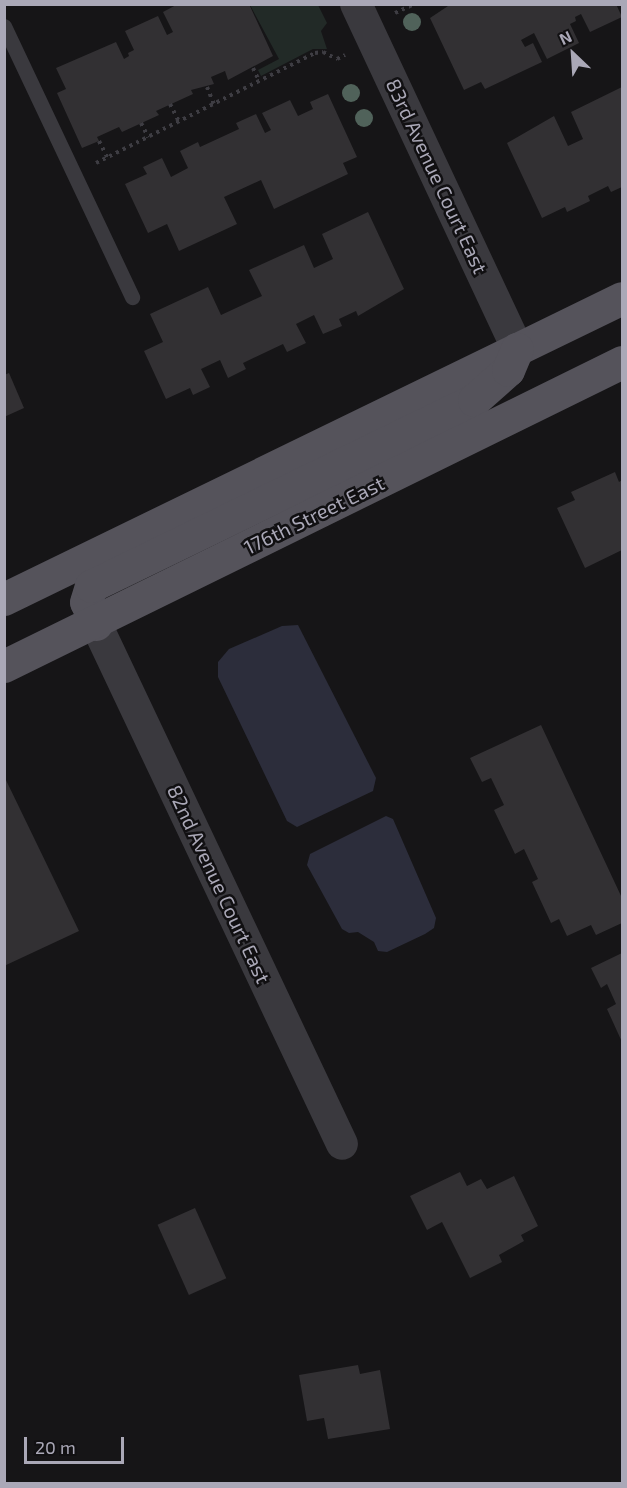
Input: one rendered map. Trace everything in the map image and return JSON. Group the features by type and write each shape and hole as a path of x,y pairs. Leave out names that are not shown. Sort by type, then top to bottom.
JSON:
{"main road":[{"path":"4,599 622,298"},
{"path":"96,624 86,602 91,586 474,400 508,370 517,348"},
{"name":"176th Street East","path":"4,666 96,624 622,362"}],"street":[{"name":"83rd Avenue Court East","path":"356,4 517,348"},
{"name":"82nd Avenue Court East","path":"96,624 342,1144"}],"lane":[{"path":"4,26 132,297"}],"path":[{"path":"395,13 414,4"},
{"path":"75,174 315,53 323,52 337,59 348,54"},
{"path":"253,68 259,81"},
{"path":"207,87 214,104"},
{"path":"171,104 178,122"},
{"path":"141,123 148,137"},
{"path":"99,141 107,158"}],"shaded area":[{"path":"250,5 318,5 327,23 321,31 327,49 313,49 261,76 258,70 279,59"}],"water":[{"path":"298,625 376,778 373,791 297,827 287,821 218,677 218,662 229,649 282,626"},
{"path":"386,816 393,819 436,918 434,928 387,952 378,951 374,942 358,932 349,933 342,929 307,865 310,854"}],"building":[{"path":"178,4 249,4 273,56 228,80 225,71 211,77 214,84 191,90 193,94 156,111 159,115 122,132 119,127 97,137 99,141 82,148 57,93 66,89 56,68 116,42 124,59 134,50 125,31 158,16 167,35 173,32 163,12"},
{"path":"451,4 616,4 622,17 590,32 581,14 575,17 576,21 570,24 579,43 547,59 534,33 521,40 525,47 533,43 542,62 485,89 481,82 464,90 430,18"},
{"path":"622,87 622,187 611,192 608,186 588,196 590,201 567,212 565,207 542,218 507,143 554,116 568,146 583,139 571,112"},
{"path":"328,94 357,157 343,163 348,174 274,209 261,180 224,197 237,224 179,251 167,224 148,233 125,184 147,174 143,167 162,158 171,177 188,168 180,151 198,142 200,147 239,129 236,123 256,114 265,133 271,130 262,113 290,100 298,116 313,109 310,102"},
{"path":"368,212 404,289 358,316 356,311 339,319 342,326 323,334 314,315 296,324 306,343 287,352 283,344 243,363 246,369 228,378 220,360 201,369 210,387 193,395 190,388 166,399 144,351 163,342 150,314 208,287 221,315 262,296 249,270 304,245 314,268 333,259 322,234"},
{"path":"9,373 24,408 4,417 4,375"},
{"path":"615,472 619,482 622,480 622,550 585,568 557,508 575,500 571,492"},
{"path":"541,725 622,898 622,923 596,935 591,925 567,936 559,919 551,923 532,882 538,879 524,849 515,854 494,810 504,805 491,778 482,782 470,758"},
{"path":"4,776 79,931 4,966"},
{"path":"622,953 622,1042 607,1009 616,1004 607,984 601,988 591,968"},
{"path":"460,1172 467,1186 481,1179 487,1189 514,1176 538,1226 521,1235 524,1241 499,1255 502,1262 470,1278 442,1222 427,1230 410,1196"},
{"path":"195,1208 226,1278 189,1295 158,1225"},
{"path":"358,1365 360,1374 380,1370 390,1429 328,1439 324,1418 307,1421 299,1375"}]}
